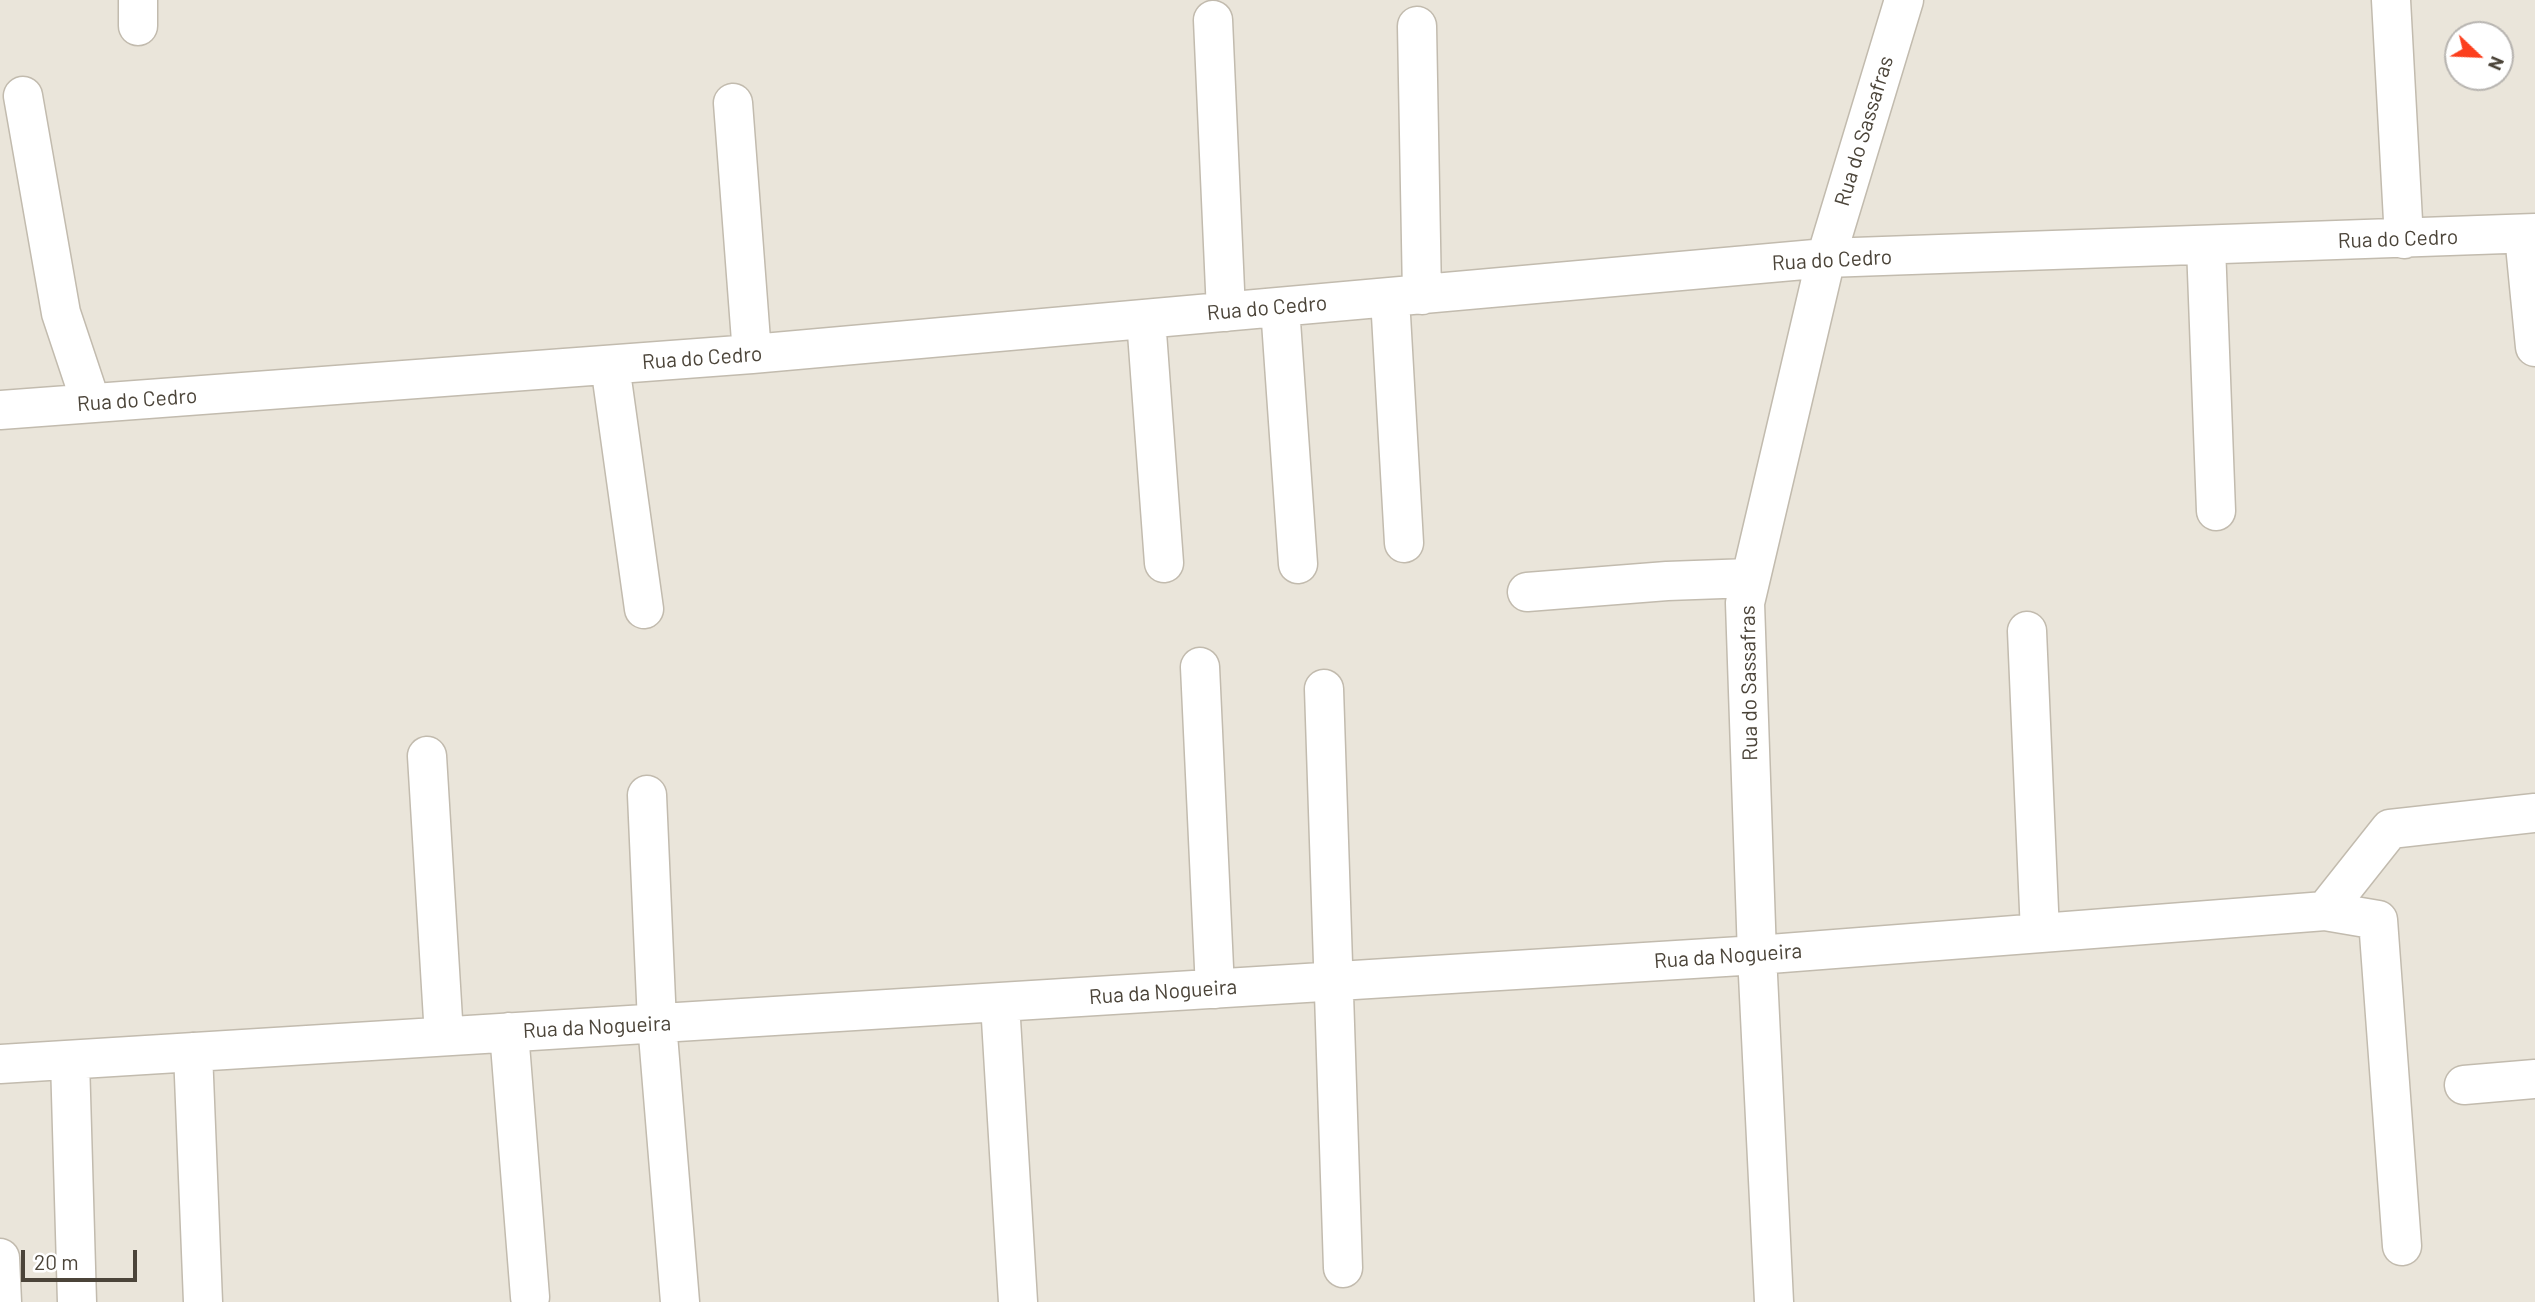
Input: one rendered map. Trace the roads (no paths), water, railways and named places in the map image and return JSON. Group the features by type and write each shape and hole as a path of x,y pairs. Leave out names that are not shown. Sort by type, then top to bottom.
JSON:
{"street":[{"name":"Rua do Sassafras","path":"1774,1302 1757,955 1745,603 1826,258 1904,0"},
{"path":"2391,0 2404,239"},
{"path":"1213,20 1226,312"},
{"path":"1404,543 1406,296 1417,26"},
{"path":"23,96 61,313 91,403"},
{"path":"733,103 752,354"},
{"name":"Rua do Cedro","path":"0,410 752,354 1826,258 2529,234"},
{"path":"2529,234 2535,347"},
{"path":"2206,246 2216,511"},
{"path":"1280,307 1298,564"},
{"path":"1146,319 1164,563"},
{"path":"610,365 644,609"},
{"path":"1527,592 1667,581 1750,578"},
{"path":"2027,631 2040,933"},
{"path":"1200,667 1215,989"},
{"path":"1324,689 1343,1268"},
{"path":"427,756 444,1036"},
{"path":"647,795 657,1023 680,1302"},
{"path":"2325,911 2390,829 2535,813"},
{"name":"Rua da Nogueira","path":"0,1064 1757,955 2325,911 2378,920 2402,1246"},
{"path":"1000,1003 1018,1302"},
{"path":"509,1032 530,1297"},
{"path":"193,1052 203,1302"},
{"path":"70,1060 77,1302"},
{"path":"2464,1085 2535,1079"},
{"path":"0,1258 2,1302"}]}
